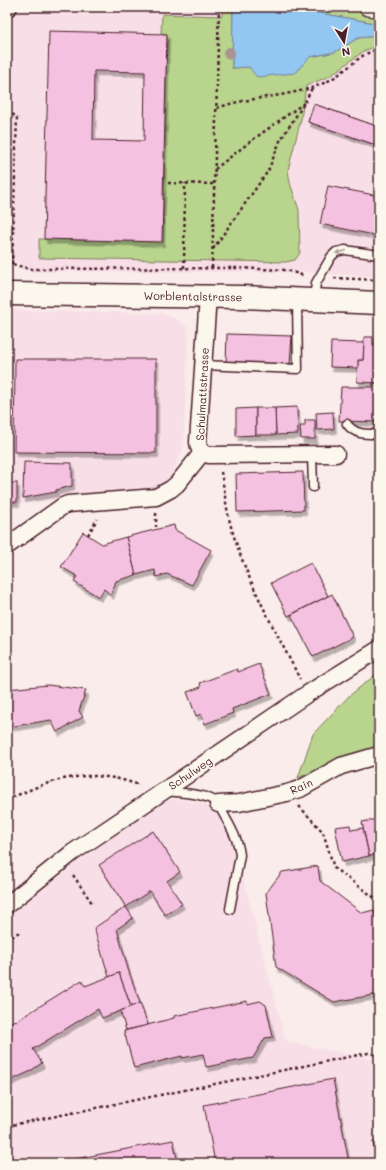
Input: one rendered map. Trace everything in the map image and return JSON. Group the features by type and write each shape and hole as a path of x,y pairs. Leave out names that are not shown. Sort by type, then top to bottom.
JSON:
{"main road":[{"name":"Worblentalstrasse","path":"7,294 208,296 305,299 379,304"}],"street":[{"path":"367,7 379,9"},
{"name":"Schulmattstrasse","path":"208,296 198,442 199,449 202,453 209,455 336,454"},
{"path":"7,546 68,504 156,497 177,484 202,453"},
{"name":"Schulweg","path":"7,905 68,856 307,694 379,649"},
{"name":"Rain","path":"218,804 239,804 287,793 300,789 341,766 379,755"}],"lane":[{"path":"203,365 298,369 305,299 331,257 336,252 345,250 379,255"},
{"path":"347,424 351,430 357,432 379,434"},
{"path":"312,454 312,487"},
{"name":"Rain","path":"164,791 206,797 216,801 218,804"},
{"path":"218,804 236,838 240,855 230,909"}],"path":[{"path":"212,268 219,7"},
{"path":"216,108 232,102 282,95 312,88 332,78 365,53 379,49"},
{"path":"213,250 268,171 280,141 305,102 312,88"},
{"path":"215,170 305,102"},
{"path":"7,111 17,117 12,264"},
{"path":"168,183 215,184"},
{"path":"184,268 185,183"},
{"path":"7,263 30,269 212,268 286,270 309,277 379,280"},
{"path":"218,455 230,522 245,564 255,590 307,694"},
{"path":"7,800 37,786 55,780 73,777 108,777 164,791"},
{"path":"287,793 323,832 334,868 379,901"},
{"path":"80,886 92,902"},
{"path":"7,941 19,932"},
{"path":"7,1126 368,1053 379,1055"}],"shaded area":[{"path":"33,7 340,7 379,16 379,277 305,272 40,272 22,270 19,262 7,260 7,18 24,9"},
{"path":"7,310 160,313 175,318 187,327 189,335 183,449 170,479 151,490 7,505"},
{"path":"166,799 201,803 214,809 234,844 286,1041 379,1061 379,1163 7,1163 7,918 91,852"}],"green space":[{"path":"222,7 245,7 233,10 232,68 249,67 252,70 295,73 310,57 335,52 358,38 379,36 379,45 364,51 330,76 306,86 301,119 288,170 290,183 299,210 300,253 295,260 286,262 39,258 39,239 163,242 167,34 161,33 162,14 222,16"},
{"path":"288,7 340,7 379,16 379,24"},
{"path":"379,672 379,700 376,703 378,747 343,759 298,778 313,734 349,696"}],"water":[{"path":"245,7 288,7 379,24 379,36 358,38 335,52 310,57 295,73 257,77 249,67 232,68 233,10"}],"building":[{"path":"49,31 167,34 162,242 44,239","holes":["94,71 145,72 144,141 93,140"]},
{"path":"314,104 379,127 379,146 308,122"},
{"path":"314,104 379,127 379,146 308,122"},
{"path":"328,186 379,196 379,236 320,224"},
{"path":"227,334 292,336 290,364 226,362"},
{"path":"364,337 373,337 373,346 379,346 379,383 357,382 358,360 363,360"},
{"path":"331,342 364,343 363,360 358,360 358,368 330,367"},
{"path":"15,359 156,359 156,453 14,452"},
{"path":"373,383 379,383 379,422 339,421 341,387 373,387"},
{"path":"297,407 298,434 276,435 275,408"},
{"path":"256,408 256,435 236,436 236,409"},
{"path":"256,408 275,408 276,435 256,435"},
{"path":"333,412 334,429 317,430 316,413"},
{"path":"305,420 315,420 315,439 301,439 300,426 305,426"},
{"path":"24,462 72,463 72,486 56,490 56,492 23,498"},
{"path":"303,472 304,510 237,512 236,474"},
{"path":"7,483 17,483 17,502 7,502"},
{"path":"174,525 175,530 211,550 192,585 167,574 156,577 155,570 136,575 126,537"},
{"path":"83,532 102,544 126,537 136,575 116,581 111,595 104,589 99,597 74,582 77,576 61,567"},
{"path":"311,563 328,596 288,616 271,583"},
{"path":"332,594 353,637 313,657 291,615"},
{"path":"259,664 271,694 232,709 233,713 205,724 201,714 196,716 187,692 201,687 200,683 237,669 238,672"},
{"path":"48,685 86,690 79,711 83,717 57,732 51,720 7,726 7,689"},
{"path":"378,819 379,854 369,856 362,822"},
{"path":"350,825 351,830 363,828 369,856 342,862 335,827"},
{"path":"153,831 180,872 167,881 182,904 165,915 150,891 126,907 99,865"},
{"path":"318,866 320,881 362,913 374,910 379,924 379,994 334,1002 276,967 266,893 282,872"},
{"path":"126,907 133,918 117,929 128,969 140,1003 131,1007 119,973 109,977 94,928"},
{"path":"119,973 131,1007 102,1018 98,1009 33,1049 42,1063 29,1072 7,1082 7,1025 15,1020 16,1021 82,980 85,986"},
{"path":"247,1001 247,1004 260,1001 266,1005 273,1037 265,1038 253,1058 206,1067 203,1054 182,1058 182,1056 134,1068 124,1031 174,1018 174,1016"},
{"path":"140,1003 148,1025 126,1030 120,1011"},
{"path":"333,1079 349,1163 215,1163 204,1105"},
{"path":"173,1140 178,1163 55,1163"},
{"path":"379,1140 379,1163 376,1163 373,1142"}]}
